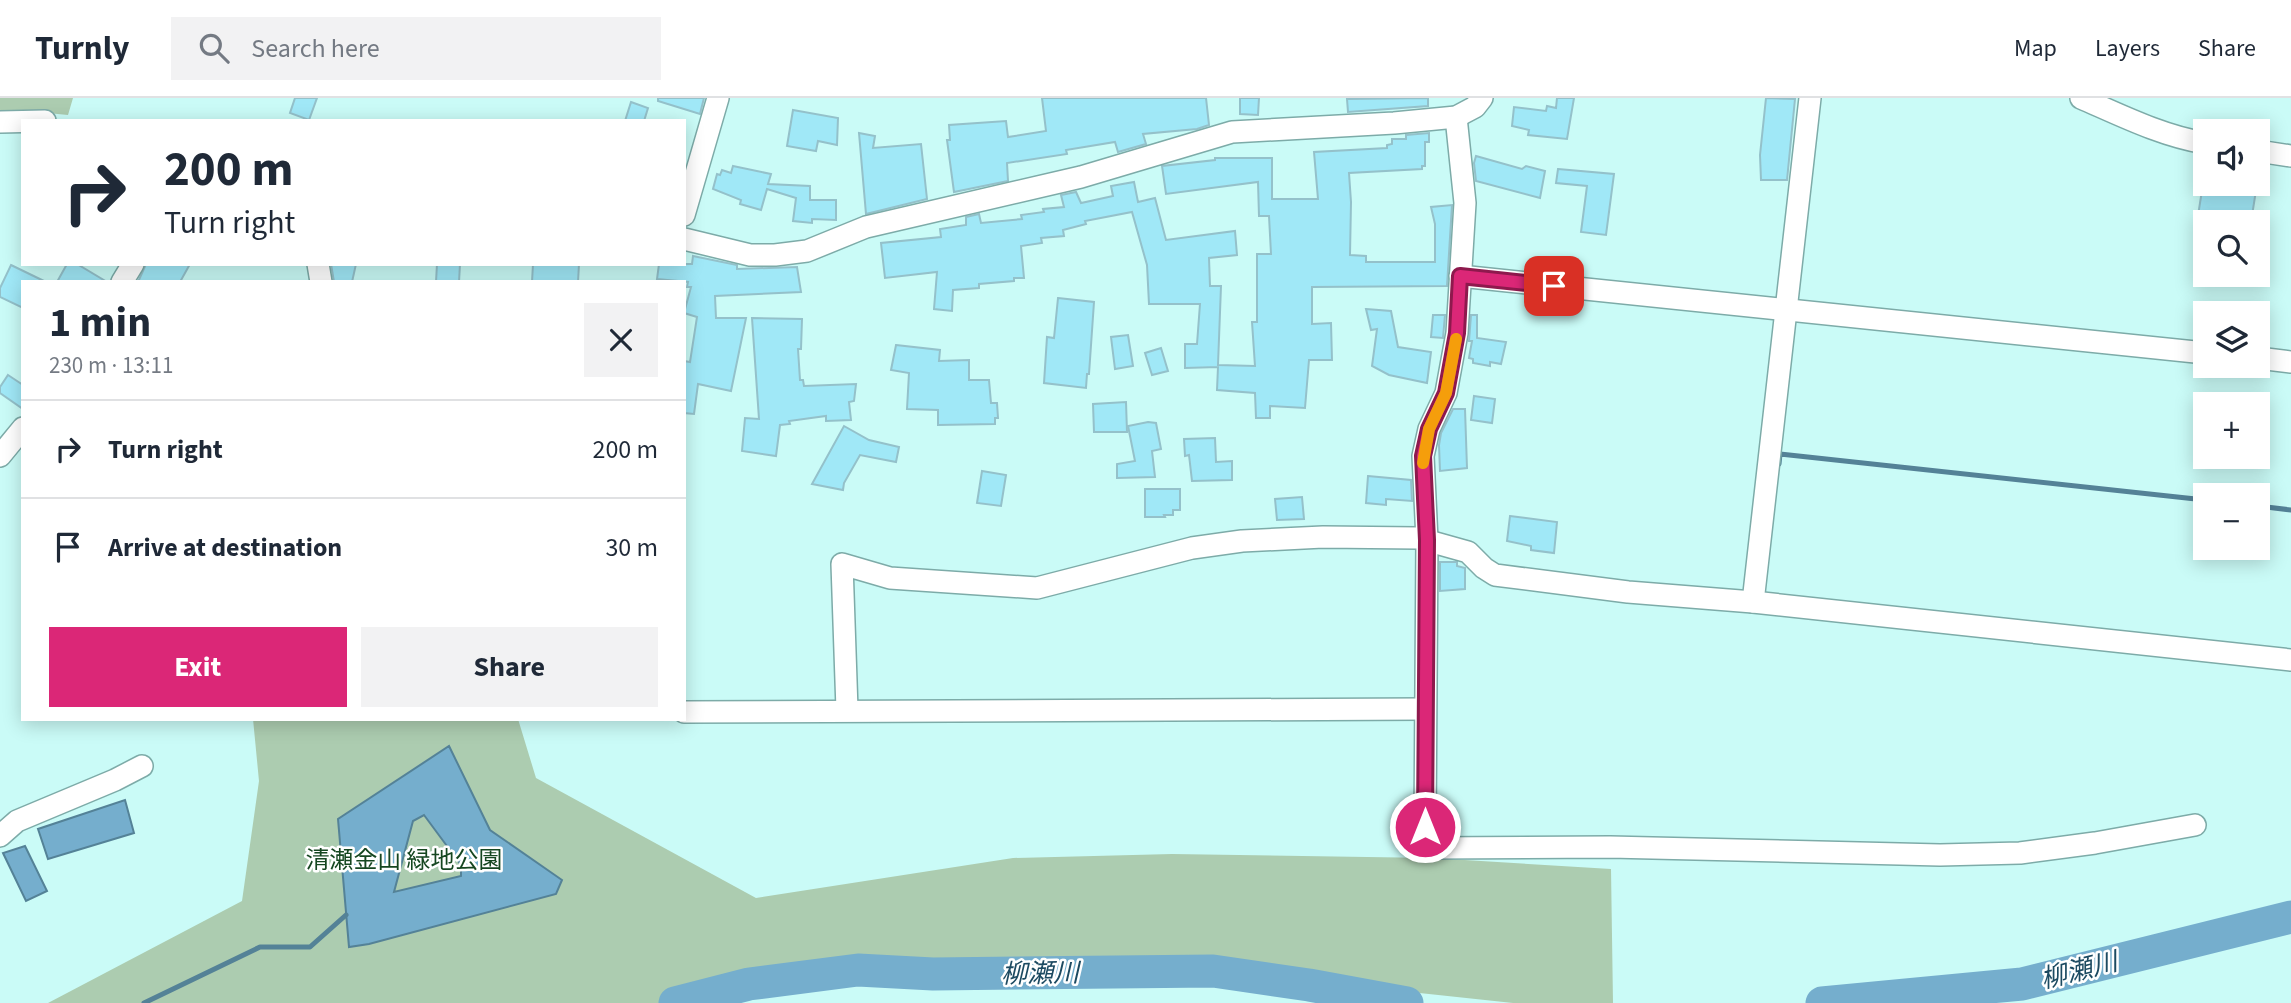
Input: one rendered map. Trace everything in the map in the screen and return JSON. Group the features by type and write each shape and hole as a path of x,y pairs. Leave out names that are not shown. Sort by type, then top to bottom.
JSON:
{"street":[{"path":"686,208 718,98"},
{"path":"686,239 750,255 775,256 807,251 866,227 1068,181 1232,132 1455,117 1475,107 1482,98"},
{"path":"1753,602 1810,98"},
{"path":"2081,98 2133,121 2193,142"},
{"path":"1455,117 1465,203 1457,333 1446,393 1429,429 1423,456 1427,540 1425,827 1428,848 1610,847 1953,855 2020,853 2194,825"},
{"path":"0,122 21,122"},
{"path":"2270,153 2291,156"},
{"path":"1460,276 2193,352"},
{"path":"2270,359 2291,362"},
{"path":"0,456 21,430"},
{"path":"848,710 842,564 890,578 1037,588 1192,548 1242,541 1323,537 1418,538 1468,552 1495,575 1628,592 1753,602 2291,660"},
{"path":"686,712 1426,709"},
{"path":"0,836 17,821 142,766"}],"green space":[{"path":"0,98 73,98 68,115 0,112"},
{"name":"清瀬金山 緑地公園","path":"253,721 519,721 536,778 756,898 1013,858 1172,854 1432,858 1611,869 1613,1003 1513,1003 1213,971 858,970 749,984 681,1003 48,1003 242,901 259,781"}],"water":[{"path":"449,746 490,830 562,880 556,894 349,947 338,819","holes":["424,815 461,865 461,876 394,892 413,821"]},
{"path":"125,800 134,833 48,859 38,829"},
{"path":"25,846 47,891 26,901 3,853"}],"building":[{"path":"295,98 317,98 309,119 290,113"},
{"path":"658,98 704,98 700,114 658,101"},
{"path":"1042,98 1206,98 1209,125 1197,129 1143,134 1146,144 1118,152 1115,142 1066,150 1067,154 1007,163 1008,181 954,192 947,140 950,140 949,125 1006,121 1008,137 1046,131"},
{"path":"1240,98 1259,98 1258,115 1240,114"},
{"path":"1428,98 1428,106 1348,112 1347,99"},
{"path":"1557,98 1574,98 1567,139 1528,135 1529,130 1512,126 1514,107 1546,111 1547,106 1556,108"},
{"path":"1766,98 1795,99 1787,180 1761,180 1760,155"},
{"path":"631,102 648,108 645,119 626,119"},
{"path":"793,110 838,118 837,145 818,141 816,151 787,146"},
{"path":"859,133 875,136 873,148 921,144 927,199 866,214"},
{"path":"1429,133 1429,142 1425,142 1425,166 1422,166 1422,169 1349,173 1350,255 1366,256 1366,262 1435,262 1435,224 1431,207 1452,205 1447,286 1312,287 1312,324 1331,323 1332,360 1309,360 1305,408 1270,406 1270,418 1256,418 1255,393 1217,390 1218,367 1185,368 1185,344 1197,344 1200,304 1149,304 1147,265 1132,212 1085,221 1086,224 1063,230 1064,236 1041,238 1042,243 1021,246 1024,278 979,284 979,288 953,290 952,311 934,309 937,272 885,278 881,243 941,237 940,229 966,225 966,217 979,214 981,223 1022,219 1021,215 1064,207 1061,195 1076,192 1081,203 1113,196 1111,186 1134,182 1138,202 1155,198 1166,240 1235,231 1237,255 1209,258 1210,286 1221,286 1218,365 1255,366 1252,322 1257,322 1257,254 1271,254 1269,216 1259,216 1258,182 1166,194 1162,166 1215,158 1272,158 1272,199 1318,199 1314,152 1387,148 1387,145 1392,144 1392,139 1406,139 1406,135"},
{"path":"1476,156 1522,169 1526,166 1545,171 1540,198 1476,181"},
{"path":"733,166 771,174 768,184 810,186 810,200 836,200 836,220 812,219 812,223 793,221 796,198 767,189 761,210 740,204 741,200 713,189 717,174 720,175 722,170 731,173"},
{"path":"1558,169 1614,174 1606,235 1581,232 1587,186 1556,183"},
{"path":"2201,196 2255,196 2253,210 2199,210"},
{"path":"693,256 737,265 737,269 797,267 801,292 715,296 716,318 746,318 731,391 698,384 694,414 686,413 686,361 690,362 697,317 686,314 691,287 687,287 686,280 657,279 659,266 692,264"},
{"path":"11,265 42,280 21,280 21,307 0,297 0,288"},
{"path":"66,266 80,266 104,280 58,280"},
{"path":"145,266 189,266 181,280 139,280"},
{"path":"331,266 356,266 352,280 334,280"},
{"path":"437,266 460,266 459,280 436,280"},
{"path":"533,266 579,266 578,280 532,280"},
{"path":"1058,298 1094,302 1086,388 1044,383 1047,337 1054,338"},
{"path":"1366,309 1391,311 1398,347 1431,352 1427,383 1389,375 1372,366 1377,329 1371,330"},
{"path":"1433,315 1445,315 1443,338 1431,337"},
{"path":"1471,315 1477,315 1477,338 1506,342 1501,364 1490,362 1490,366 1473,363 1473,359 1469,358 1472,341 1469,341"},
{"path":"752,318 802,319 801,349 798,349 800,380 803,380 804,386 856,384 854,401 849,402 851,420 826,421 826,416 789,421 790,424 780,425 776,456 742,451 745,418 759,419"},
{"path":"1128,335 1133,366 1115,369 1111,337"},
{"path":"896,345 940,350 939,361 969,360 969,380 989,380 991,403 997,403 998,418 995,418 995,424 938,425 938,410 907,409 909,373 891,370"},
{"path":"1161,348 1168,371 1152,375 1145,353"},
{"path":"8,375 21,384 21,408 0,393 0,387"},
{"path":"1474,396 1495,399 1492,423 1471,420"},
{"path":"1126,402 1127,432 1094,432 1093,404"},
{"path":"1453,409 1465,409 1467,468 1440,471 1441,433"},
{"path":"1156,423 1161,449 1152,451 1155,477 1117,478 1117,464 1135,461 1128,426"},
{"path":"844,426 869,440 899,447 896,462 860,455 844,483 843,490 812,484"},
{"path":"1215,438 1216,462 1232,461 1232,480 1192,481 1189,455 1185,456 1184,439"},
{"path":"982,471 1006,475 1001,506 977,503"},
{"path":"1368,476 1411,480 1412,501 1386,499 1386,505 1366,503"},
{"path":"1145,489 1180,489 1180,510 1173,510 1173,515 1164,515 1165,517 1145,517"},
{"path":"1302,497 1304,519 1277,520 1275,499"},
{"path":"1510,516 1557,522 1554,553 1531,550 1531,546 1507,541"},
{"path":"1440,562 1457,562 1457,566 1465,568 1465,589 1440,591"}],"waterway":[{"path":"1779,464 1780,454 2193,499"},
{"path":"2270,507 2291,510"},
{"path":"144,1003 260,947 310,947 346,915"},
{"name":"柳瀬川","path":"1822,1003 2022,984 2291,917"},
{"name":"柳瀬川","path":"675,1003 749,984 858,970 933,974 1213,971 1407,1003"}],"slow traffic":[{"path":"1423,463 1429,429 1446,393 1456,339"}],"route":[{"path":"1425,827 1427,540 1423,456 1429,429 1446,393 1457,333 1460,276 1554,286"}]}
